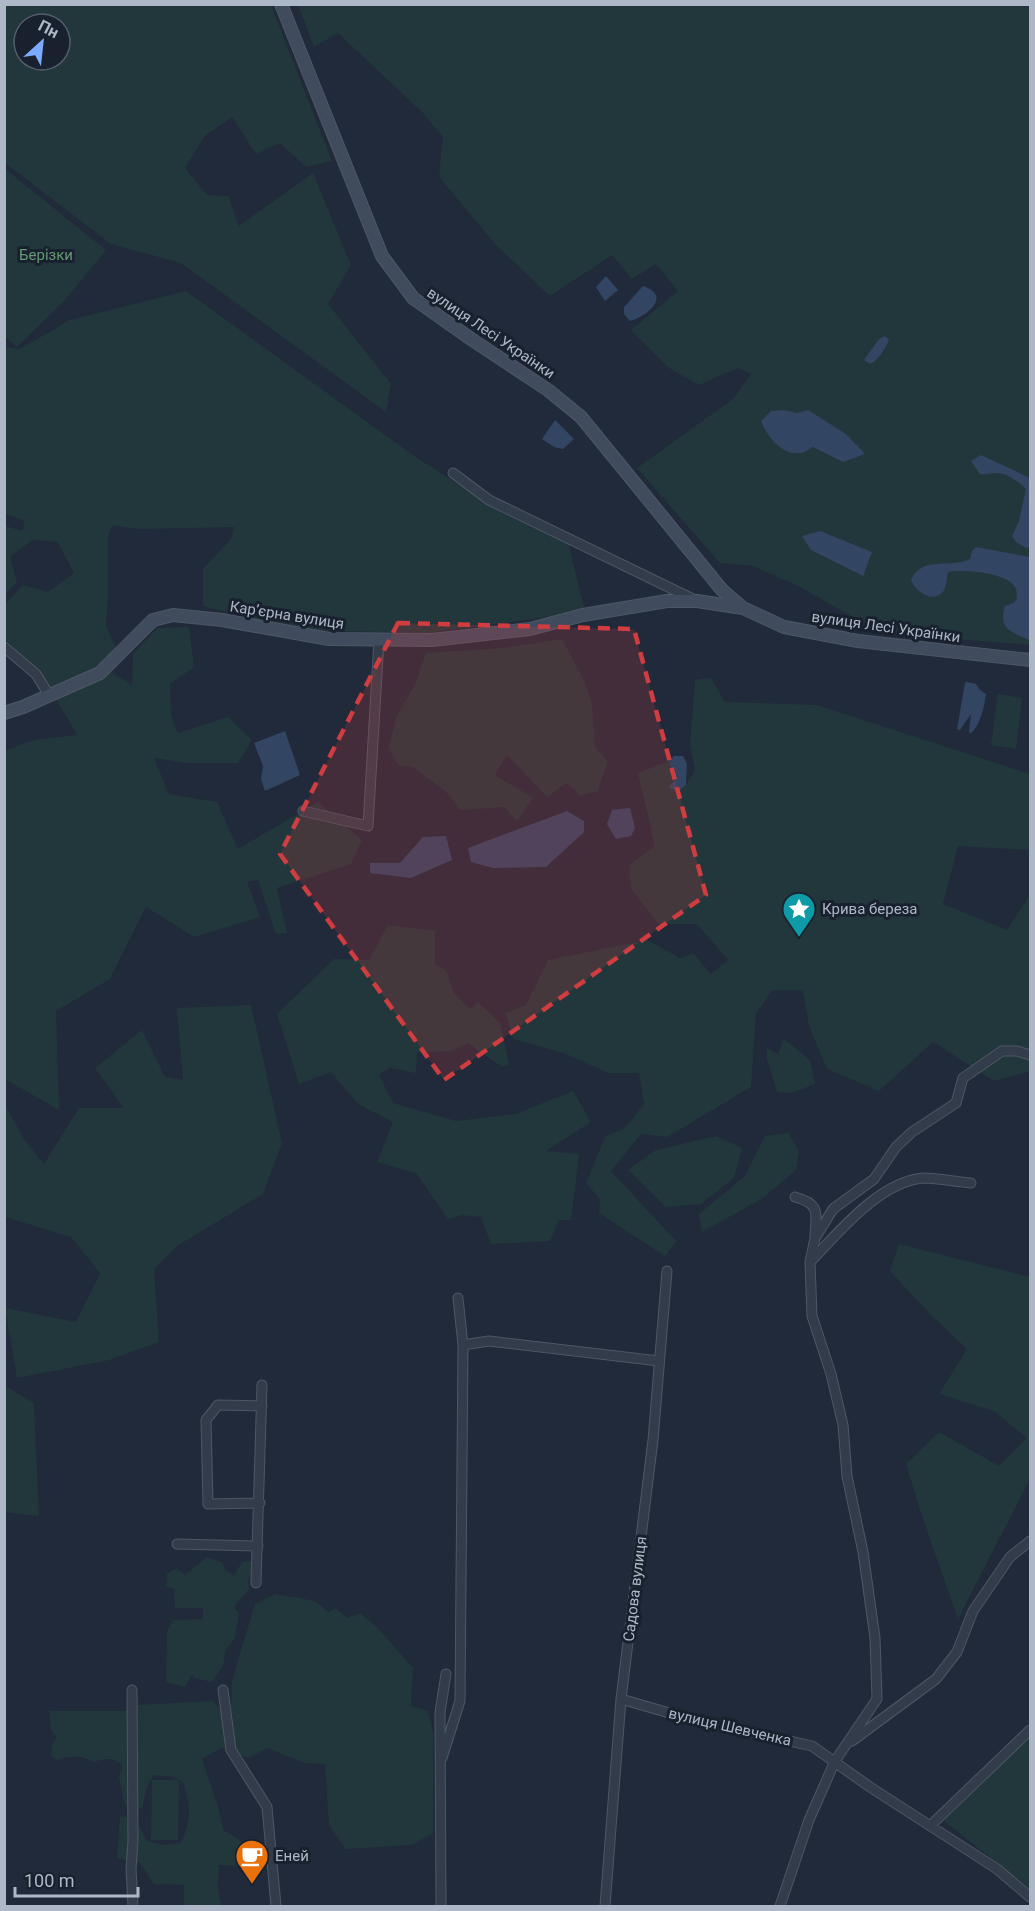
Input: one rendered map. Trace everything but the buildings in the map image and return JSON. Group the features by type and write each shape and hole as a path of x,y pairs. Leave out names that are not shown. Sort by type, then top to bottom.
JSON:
{"street":[{"name":"вулиця Лесі Українки","path":"281,4 382,256 413,298 548,390 580,417 718,584 743,608"},
{"path":"453,473 489,500 701,602 714,595 718,584"},
{"name":"вулиця Лесі Українки","path":"592,613 667,601 701,602 743,608 784,627 837,637 1030,660"},
{"name":"Карʼєрна вулиця","path":"4,713 100,673 153,620 173,615 222,620 329,639 432,640 530,629 592,613"},
{"path":"303,811 368,826 379,640"},
{"path":"4,647 36,674 49,695"},
{"path":"815,1238 833,1209 874,1179 896,1147 912,1132 956,1103 963,1078 1002,1051 1017,1051 1030,1055"},
{"path":"810,1262 869,1203 901,1184 924,1178 971,1183"},
{"path":"780,1906 809,1820 835,1761 877,1699 875,1638 863,1552 848,1476 843,1425 831,1374 812,1316 810,1262 815,1238 816,1210 806,1200 795,1197"},
{"name":"Садова вулиця","path":"605,1906 621,1699 653,1440 667,1271"},
{"path":"442,1758 460,1701 463,1345 458,1298"},
{"path":"463,1345 489,1341 659,1360"},
{"path":"256,1583 262,1385"},
{"path":"260,1503 208,1504 206,1420 218,1406 262,1406"},
{"path":"847,1743 936,1679 957,1652 973,1611 1010,1557 1030,1541"},
{"path":"177,1544 258,1546"},
{"path":"441,1906 440,1712 446,1674"},
{"path":"132,1690 133,1906"},
{"path":"223,1690 231,1750 267,1807 276,1906"},
{"name":"вулиця Шевченка","path":"621,1699 683,1717 812,1746 835,1761"},
{"path":"877,1699 893,1712"},
{"path":"930,1826 1030,1730"},
{"path":"835,1761 997,1869 1030,1897"}],"highlighted area":[{"path":"398,623 634,629 706,895 444,1080 280,854"}],"green space":[{"path":"4,5 271,5 332,161 306,167 280,143 256,154 232,117 205,136 185,168 207,195 228,196 239,226 313,173 351,265 328,304 391,384 386,412 181,263 111,244 5,163"},
{"path":"298,5 1030,5 1030,645 881,633 800,587 753,566 720,563 637,468 733,399 751,374 738,368 699,385 669,368 631,330 678,291 656,264 632,279 612,255 550,296 496,245 439,177 443,137 422,112 338,33 314,47"},
{"name":"Берізки","path":"4,168 106,250 65,300 17,347 5,337"},
{"path":"186,291 417,458 483,500 568,542 585,612 428,633 299,630 203,606 203,569 232,538 234,527 140,529 112,525 108,537 106,626 117,650 94,670 51,688 38,670 5,640 5,604 23,585 48,592 74,573 58,542 32,540 10,557 17,583 5,594 5,526 23,531 24,520 5,514 5,347 20,349 70,320"},
{"path":"189,627 194,667 170,684 171,716 178,733 228,717 252,740 238,763 189,763 154,758 169,794 217,802 238,849 318,802 362,840 351,864 277,888 287,933 276,934 258,880 247,882 260,917 194,937 146,907 110,979 56,1011 59,1110 5,1079 5,751 34,740 77,735 55,697 109,671 132,685 133,654 157,628"},
{"path":"562,639 585,682 592,705 595,747 608,762 597,792 580,795 567,783 547,797 507,755 495,775 533,798 517,821 504,807 460,810 446,792 413,767 399,766 389,748 396,718 416,682 426,653 503,648"},
{"path":"711,678 725,702 817,705 1030,774 1030,850 958,846 943,904 1007,930 1030,895 1030,1071 994,1081 933,1042 879,1091 827,1069 809,1026 803,990 772,990 756,1014 751,1087 667,1137 641,1134 611,1171 676,1241 665,1256 599,1213 600,1199 586,1183 605,1137 626,1127 644,1104 639,1073 608,1073 566,1054 513,1039 506,1013 526,1005 548,960 647,940 680,958 693,953 711,974 728,960 697,924 659,924 631,889 629,865 655,846 638,773 669,761 678,792 686,785 695,770 690,745 695,680"},
{"path":"998,694 1022,698 1016,749 991,745"},
{"path":"388,925 435,931 435,964 446,970 454,993 470,1009 478,1002 500,1023 509,1064 502,1067 468,1043 450,1051 417,1052 416,1073 390,1068 379,1075 393,1103 456,1121 515,1114 573,1091 591,1122 546,1151 579,1154 571,1220 559,1220 550,1241 491,1244 481,1217 462,1215 448,1219 416,1173 377,1162 393,1122 357,1103 331,1072 299,1084 277,1014 334,959 369,960"},
{"path":"251,1005 282,1143 263,1194 177,1246 154,1269 159,1342 109,1360 17,1378 5,1308 76,1322 100,1273 71,1237 5,1217 5,1104 23,1138 44,1164 79,1108 124,1108 95,1068 142,1030 165,1077 183,1080 177,1008"},
{"path":"784,1039 810,1060 815,1084 792,1093 777,1092 767,1059 767,1048 778,1054"},
{"path":"788,1133 799,1151 796,1170 763,1198 702,1232 699,1214 745,1176 765,1136"},
{"path":"716,1136 742,1148 734,1178 701,1204 666,1207 628,1170 656,1150"},
{"path":"899,1244 1030,1277 1030,1479 958,1619 906,1464 939,1432 999,1466 1027,1438 994,1411 939,1394 967,1349 890,1271"},
{"path":"4,1385 34,1403 39,1516 5,1512"},
{"path":"207,1557 223,1563 225,1570 234,1575 242,1562 250,1561 256,1564 248,1580 249,1589 234,1607 239,1613 235,1638 225,1652 223,1666 212,1682 194,1678 192,1674 185,1687 166,1682 167,1633 173,1620 203,1619 203,1608 175,1608 174,1589 166,1586 167,1574 176,1568 185,1575"},
{"path":"276,1594 315,1601 328,1612 335,1608 347,1618 360,1613 378,1628 413,1668 411,1706 428,1711 433,1734 433,1833 412,1845 346,1849 329,1825 325,1764 305,1763 267,1748 249,1758 221,1748 202,1759 217,1803 223,1830 251,1847 265,1849 265,1862 242,1866 219,1865 218,1888 221,1906 184,1906 184,1885 154,1884 140,1863 117,1858 120,1816 134,1821 147,1841 165,1845 181,1843 187,1827 188,1800 184,1783 173,1777 154,1775 147,1786 142,1809 125,1805 119,1777 122,1766 116,1761 109,1759 93,1762 76,1757 58,1760 51,1756 52,1744 57,1737 51,1730 49,1711 124,1711 137,1705 212,1701 221,1710 231,1707 232,1681 255,1604"},
{"path":"1030,1736 1030,1889 944,1821"},
{"path":"152,1780 179,1780 178,1840 151,1840"}],"water":[{"path":"606,276 618,290 605,301 596,287"},
{"path":"643,286 652,290 656,295 654,306 643,315 630,321 624,314 624,307"},
{"path":"885,336 889,340 879,357 870,364 864,360 879,339"},
{"path":"784,410 797,413 808,410 846,434 865,454 843,462 813,447 802,453 793,453 781,448 771,438 761,421 771,411"},
{"path":"555,420 574,439 563,449 554,447 542,439"},
{"path":"981,455 1030,478 1030,547 1026,548 1016,542 1012,536 1019,521 1026,489 1004,474 980,474 971,461"},
{"path":"820,531 872,552 863,576 811,550 802,536"},
{"path":"976,547 1030,557 1029,640 1008,629 1003,620 1005,606 1017,599 1016,589 1005,579 985,573 948,572 943,592 934,597 924,595 913,584 911,580 922,568 970,559"},
{"path":"967,682 976,684 986,694 979,721 970,734 971,714 960,730 957,729"},
{"path":"285,731 300,775 265,791 261,779 263,766 254,743"},
{"path":"674,756 683,756 687,764 686,785 678,792 669,787 675,780 669,761"},
{"path":"630,808 635,828 631,836 616,839 607,824 612,810"},
{"path":"567,811 584,821 584,832 546,867 493,868 471,862 468,848"},
{"path":"446,836 452,860 411,878 370,873 370,863 400,863 423,837"}],"place":[{"name":"Крива береза","path":"799,938"},
{"name":"Еней","path":"252,1885"}]}
